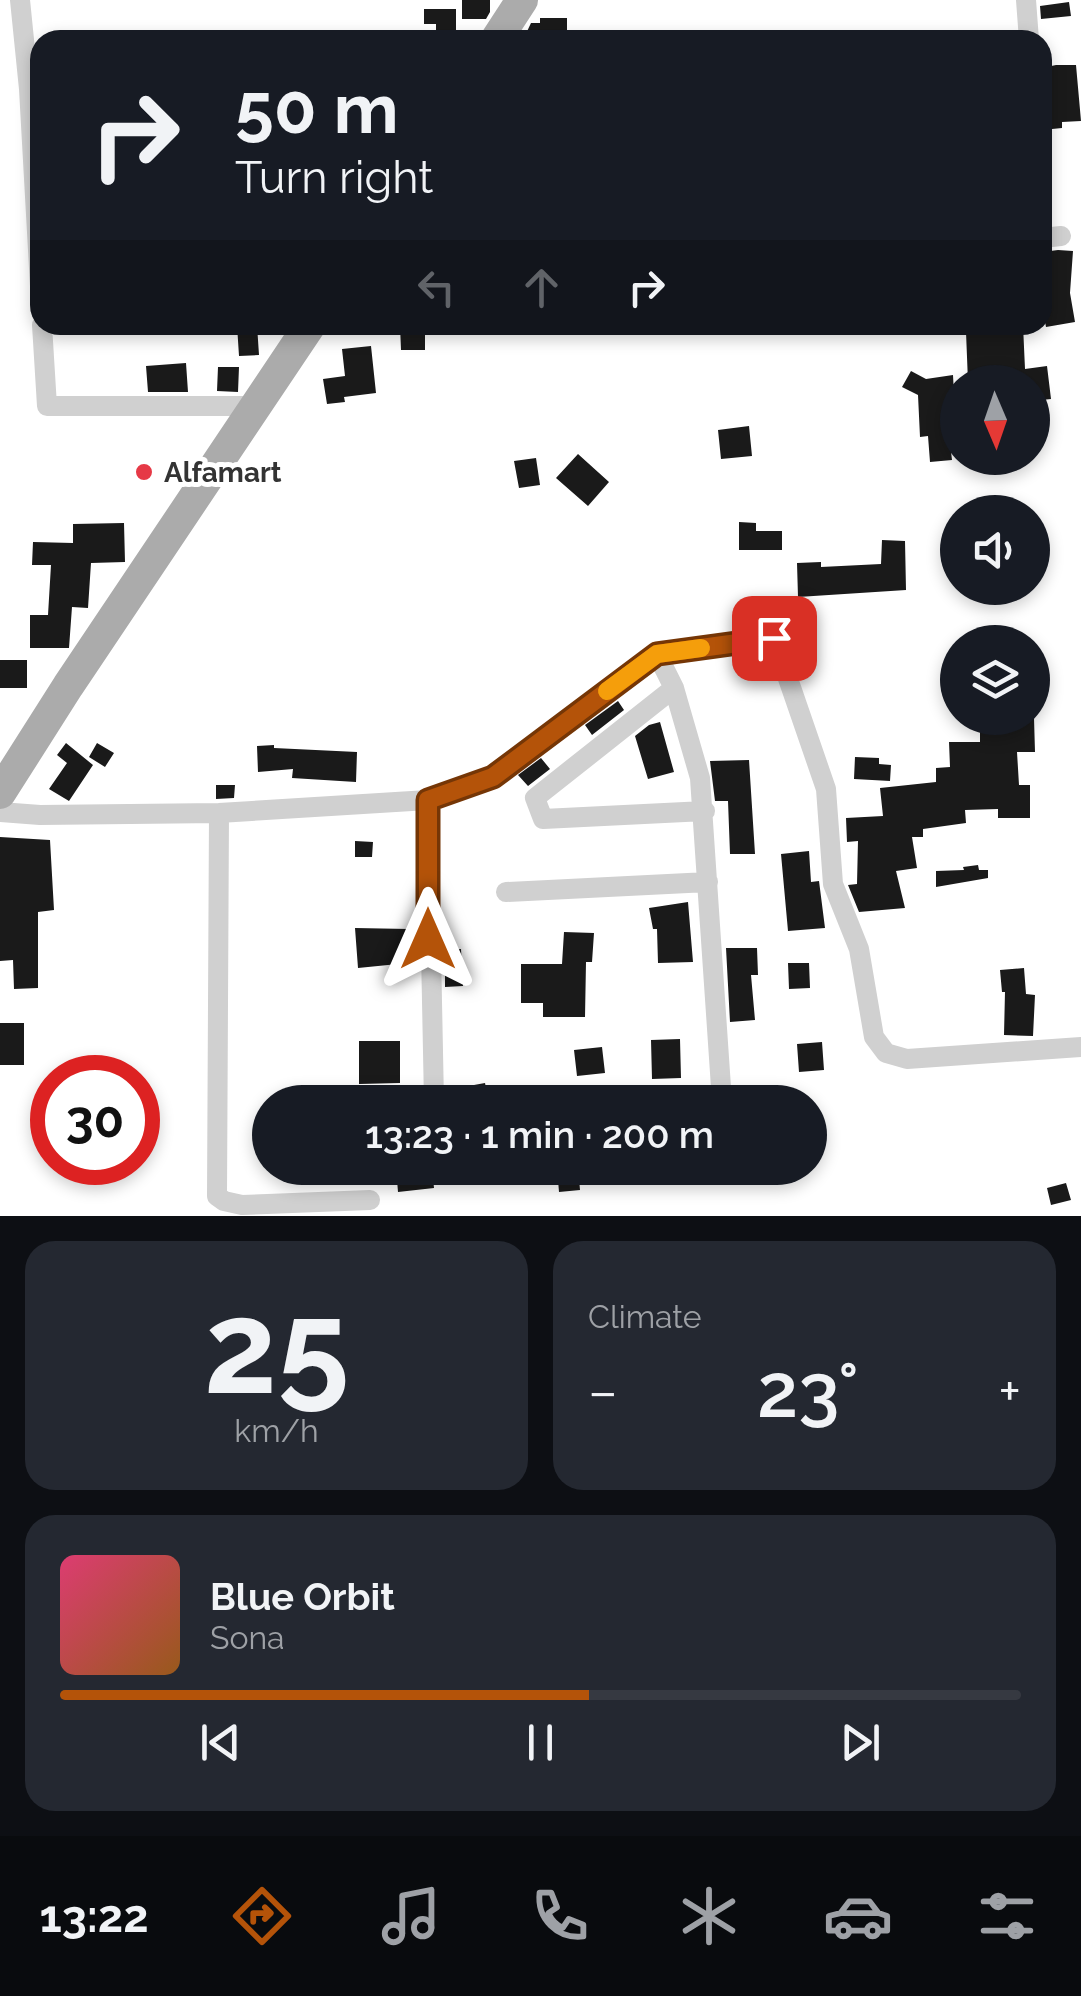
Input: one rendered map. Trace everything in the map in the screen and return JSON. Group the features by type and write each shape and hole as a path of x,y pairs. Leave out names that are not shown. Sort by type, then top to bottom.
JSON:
{"main road":[{"path":"502,30 522,0"},
{"path":"0,793 303,335"}],"street":[{"path":"20,0 30,107"},
{"path":"1026,0 1029,30"},
{"path":"42,335 46,406 255,406"},
{"path":"0,812 219,813 428,800 493,777 657,654 774,638 826,789 833,884 859,949 874,1038 886,1053 907,1059 1081,1046"},
{"path":"657,654 674,688 700,778 705,811 721,1085"},
{"path":"674,688 535,798 543,819 705,811"},
{"path":"428,800 434,1085"},
{"path":"219,813 217,1196 224,1202 242,1205 370,1200"},
{"path":"506,892 708,882"}],"building":[{"path":"462,0 490,0 486,19 462,19"},
{"path":"1069,2 1071,16 1041,19 1040,6"},
{"path":"424,9 456,9 456,30 436,30 436,24 424,24"},
{"path":"540,18 567,18 567,30 528,30 531,23 540,23"},
{"path":"1076,65 1081,121 1062,122 1062,128 1052,129 1052,66"},
{"path":"1052,251 1073,251 1070,293 1075,322 1052,326"},
{"path":"238,335 258,335 259,355 239,356"},
{"path":"400,335 425,335 425,350 401,350"},
{"path":"966,335 1023,335 1025,365 967,365"},
{"path":"371,346 376,393 344,397 345,402 327,404 323,379 345,376 342,349"},
{"path":"186,363 188,392 148,392 146,366"},
{"path":"218,367 239,367 238,392 217,391"},
{"path":"911,371 926,379 940,377 940,461 930,462 928,436 920,437 918,395 902,387"},
{"path":"749,426 752,456 721,459 718,430"},
{"path":"578,454 609,482 588,506 556,478"},
{"path":"536,458 540,485 519,488 514,461"},
{"path":"739,522 756,523 756,531 782,531 782,550 739,550"},
{"path":"124,523 125,562 91,563 88,608 72,607 69,648 30,648 30,615 48,615 51,565 32,565 33,542 73,543 73,524"},
{"path":"882,540 905,541 906,590 798,597 797,563 821,562 821,567 881,564"},
{"path":"0,660 27,660 27,688 0,688"},
{"path":"618,701 624,710 592,735 585,725"},
{"path":"660,722 674,772 648,779 635,736"},
{"path":"980,735 1034,735 1035,752 1017,752 1019,785 1030,785 1030,818 998,818 998,809 965,810 966,823 923,829 923,837 912,837 917,868 896,871 905,908 859,912 848,885 857,884 858,841 847,842 846,818 883,816 880,788 936,782 936,768 950,767 949,742 980,742"},
{"path":"66,743 93,765 69,801 49,789 67,763 57,755"},
{"path":"97,743 114,753 105,767 89,757"},
{"path":"257,746 357,752 356,782 292,778 293,769 258,772"},
{"path":"855,757 879,758 879,764 891,765 890,781 854,779"},
{"path":"541,758 550,769 528,786 518,775"},
{"path":"749,760 755,854 730,854 728,801 715,801 710,761"},
{"path":"216,785 235,785 234,798 216,799"},
{"path":"0,837 50,840 54,910 38,912 38,988 14,989 13,960 0,961"},
{"path":"355,841 373,842 372,857 355,857"},
{"path":"809,851 811,882 819,881 825,928 788,931 781,854"},
{"path":"978,865 979,870 988,870 988,878 936,887 936,871"},
{"path":"688,902 693,962 658,963 657,929 653,929 649,908"},
{"path":"355,928 409,929 408,963 358,968"},
{"path":"564,932 594,933 592,962 586,962 585,1017 543,1017 543,1003 521,1003 521,964 562,964"},
{"path":"726,948 757,948 758,975 751,975 755,1020 730,1022"},
{"path":"461,949 463,986 445,987 445,950"},
{"path":"788,963 809,963 810,988 789,989"},
{"path":"1024,968 1026,994 1035,995 1033,1036 1004,1035 1005,992 1000,970"},
{"path":"0,1023 24,1023 24,1065 0,1065"},
{"path":"680,1039 681,1078 652,1079 651,1040"},
{"path":"359,1041 400,1041 400,1083 359,1084"},
{"path":"822,1042 824,1070 799,1072 797,1044"},
{"path":"602,1047 605,1073 577,1076 574,1050"},
{"path":"1066,1183 1071,1200 1051,1205 1047,1188"},
{"path":"397,1185 434,1185 434,1188 398,1192"},
{"path":"558,1185 580,1185 580,1190 559,1192"}],"slow traffic":[{"path":"607,691 657,654 701,648"}],"place":[{"name":"Alfamart","path":"144,472"}],"route":[{"path":"428,939 428,800 493,777 657,654 774,638"}]}
